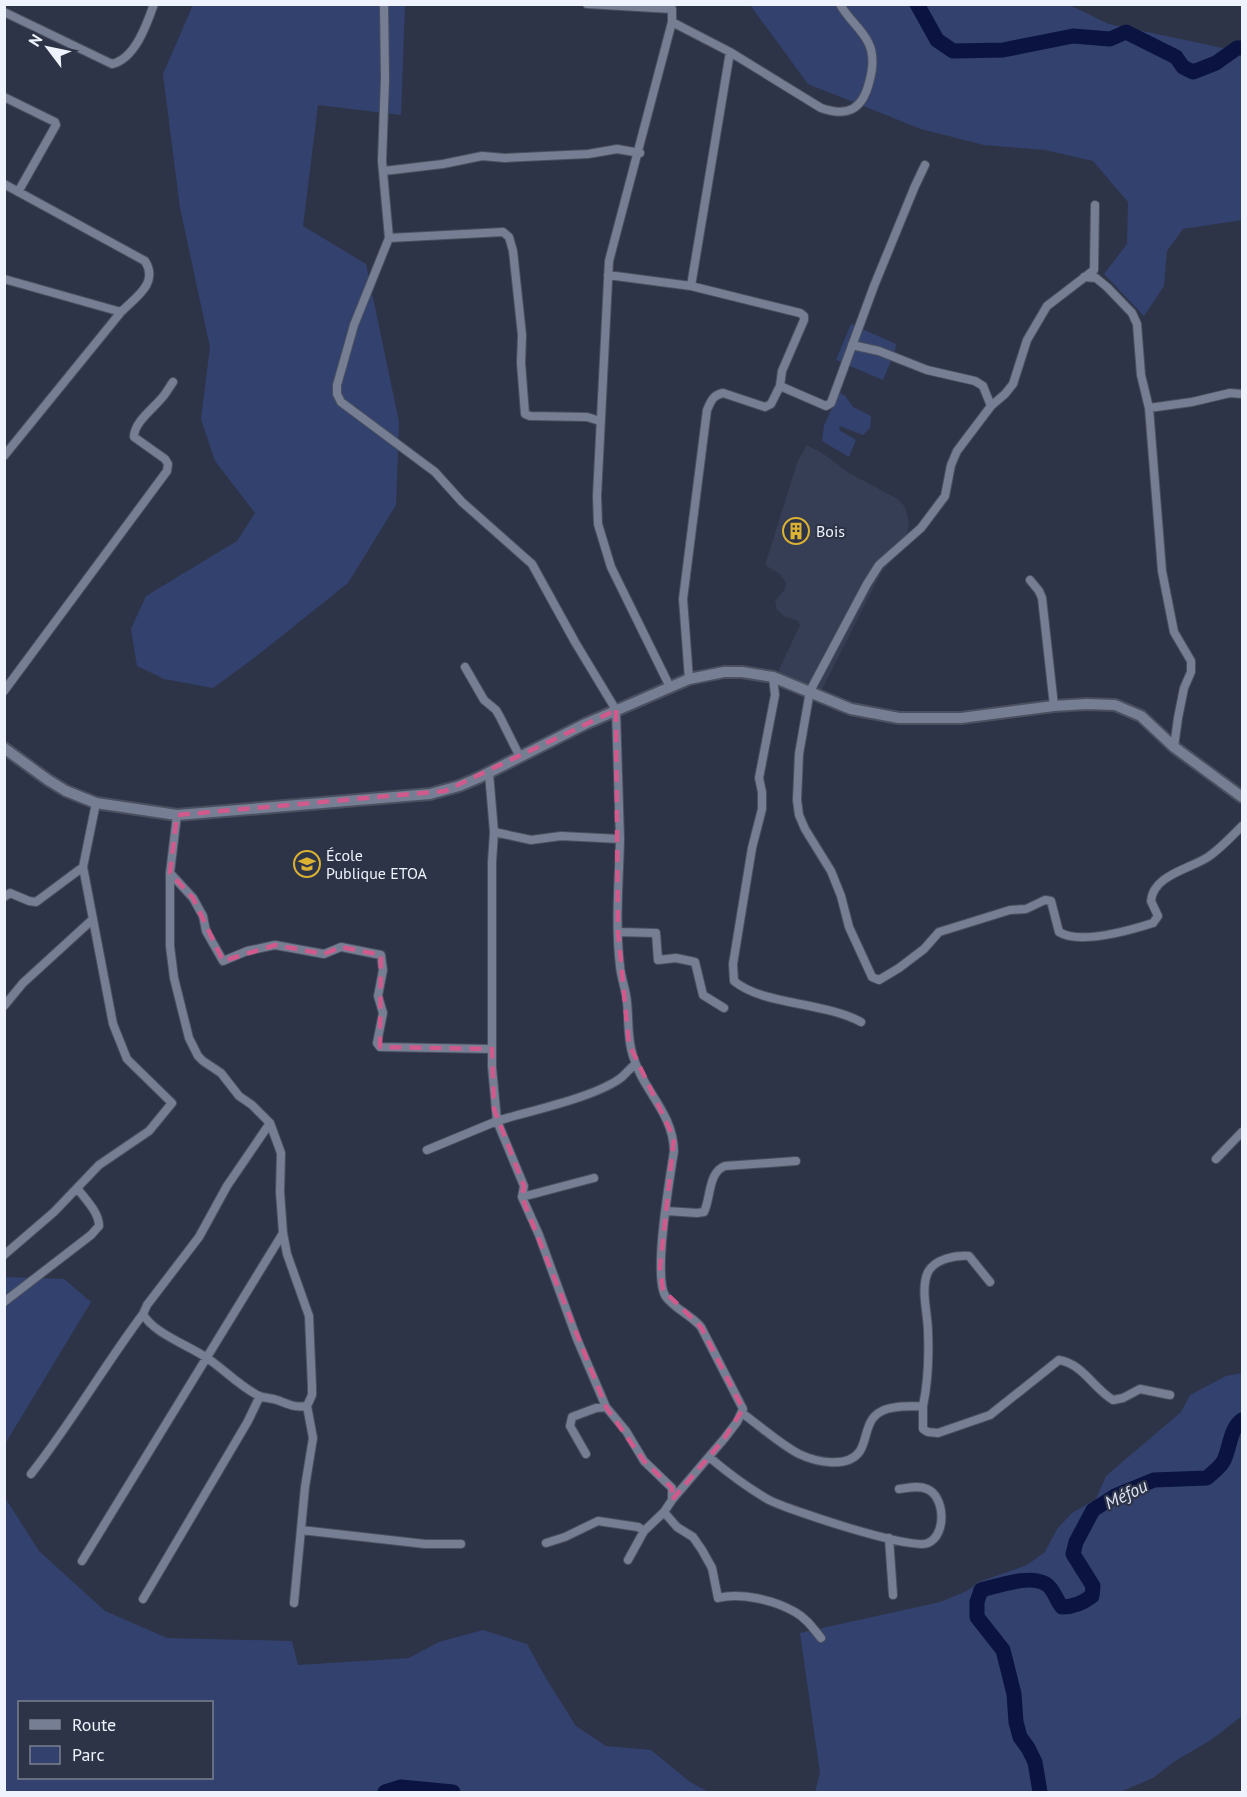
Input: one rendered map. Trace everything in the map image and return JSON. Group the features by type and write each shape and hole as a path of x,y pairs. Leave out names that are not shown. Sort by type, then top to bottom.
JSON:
{"street":[{"path":"4,12 112,64 126,58 145,30 154,4"},
{"path":"384,4 385,79 382,152 389,238 354,325 337,385 337,394 341,402 435,471 462,502 532,564 616,710 620,838 618,932 620,968 627,998 630,1044 635,1064 670,1125 674,1138 660,1268 666,1297 701,1327 742,1408 742,1413 709,1457 664,1512 644,1531 628,1560"},
{"path":"587,4 673,7 672,22 640,153 609,261 597,504 601,535 615,578 642,626 670,687"},
{"path":"672,22 730,52 821,108 832,112 847,112 866,98 873,70 868,42 840,4"},
{"path":"691,286 730,52"},
{"path":"4,98 56,122 56,126 18,192"},
{"path":"384,171 443,164 482,156 505,158 617,149 640,153"},
{"path":"780,386 826,406 831,403 890,246 925,165"},
{"path":"4,184 145,261 150,269 150,281 121,312 4,456"},
{"path":"1095,205 1094,270 1047,306 1027,340 1012,384 1005,394 991,406 957,451 951,465 945,496 921,528 879,565 810,691 799,754 797,800 799,815 831,871 841,896 849,927 872,977 879,980 924,949 939,932 1010,910 1026,909 1045,900 1051,901 1059,932 1064,935 1088,937 1121,933 1153,923 1158,916 1151,901 1156,887 1208,857 1242,826"},
{"path":"389,238 495,231 503,232 509,237 513,251 522,335 520,363 525,414 587,417 600,421"},
{"path":"608,275 691,286 800,313 804,316 782,371 780,386 768,407 723,393 717,394 712,399 707,410 683,599 689,679"},
{"path":"1083,277 1096,278 1132,313 1137,324 1142,375 1149,408 1162,571 1174,632 1191,661 1191,672 1184,688 1174,747"},
{"path":"4,279 121,312"},
{"path":"852,345 879,351 927,370 967,377 983,386 991,406"},
{"path":"4,691 167,471 168,464 165,459 134,437 134,432 139,422 164,396 173,382"},
{"path":"1149,408 1192,402 1230,393 1242,394"},
{"path":"1030,580 1042,598 1054,706"},
{"path":"465,667 484,700 496,710 520,757"},
{"path":"4,748 66,791 96,803 177,815 430,794 459,786 489,773 616,710 689,679 724,672 742,672 773,676 851,709 899,718 961,718 1054,706 1101,704 1125,708 1141,716 1174,747 1242,797"},
{"path":"773,676 775,695 759,778 762,809 752,848 733,964 734,981 742,988 760,994 847,1014 861,1022"},
{"path":"489,773 494,832 492,1049 494,1109 497,1121 524,1185 522,1197 606,1407 626,1431 644,1461 672,1488 672,1500"},
{"path":"4,1255 54,1212 99,1165 150,1131 172,1103 127,1059 113,1024 83,867 96,803"},
{"path":"177,815 170,873 171,957 189,1038 203,1061 221,1073 238,1096 252,1105 270,1123 281,1152 280,1192 287,1254 309,1316 312,1387 307,1406 313,1438 294,1603"},
{"path":"494,832 531,840 561,836 620,838"},
{"path":"4,897 10,893 36,902 83,867"},
{"path":"170,873 193,898 203,916 206,931 224,961 247,951 275,945 324,954 341,947 381,955 383,970 378,996 382,1013 377,1043 380,1047 492,1049"},
{"path":"4,1006 23,983 93,919"},
{"path":"618,932 656,933 658,960 676,958 695,962 703,995 724,1008"},
{"path":"427,1150 497,1121 607,1086 621,1078 635,1064"},
{"path":"32,1474 84,1402 147,1305 199,1237 227,1186 270,1123"},
{"path":"1216,1159 1242,1132"},
{"path":"666,1211 704,1212 714,1176 719,1168 724,1166 796,1161"},
{"path":"522,1197 594,1178"},
{"path":"4,1302 91,1235 99,1226 99,1221 92,1208 77,1188"},
{"path":"82,1561 283,1233"},
{"path":"990,1282 969,1256 940,1262 933,1265 927,1274 925,1300 928,1333 923,1429 938,1433 990,1415 1059,1360 1078,1367 1101,1393 1113,1400 1123,1398 1140,1389 1170,1395"},
{"path":"143,1314 147,1321 207,1358 238,1383 260,1396 288,1406 307,1406"},
{"path":"143,1599 248,1421 260,1396"},
{"path":"742,1413 799,1454 836,1462 848,1461 856,1456 862,1447 873,1418 881,1411 890,1408 923,1406"},
{"path":"586,1454 570,1426 572,1417 606,1407"},
{"path":"709,1457 732,1476 779,1504 845,1527 921,1545 929,1543 935,1538 940,1527 941,1510 936,1496 927,1489 899,1489"},
{"path":"664,1512 677,1527 693,1538 702,1550 712,1568 718,1598 729,1595 773,1603 795,1612 808,1622 821,1638"},
{"path":"546,1543 565,1537 598,1521 639,1527 644,1531"},
{"path":"301,1530 425,1544 461,1544"},
{"path":"889,1538 893,1595"}],"highlighted area":[{"path":"616,710 618,932 629,1044 674,1138 660,1268 663,1290 701,1327 743,1409 724,1439 672,1500 672,1488 644,1461 606,1407 522,1197 524,1186 494,1109 492,1049 380,1047 381,955 341,947 324,954 275,945 223,961 193,898 170,873 177,815 445,791"}],"shaded area":[{"path":"807,445 849,473 898,499 905,507 909,524 906,537 897,554 881,573 821,691 777,674 800,625 797,620 785,617 777,610 775,601 785,589 786,583 780,574 765,565 798,460"}],"green space":[{"path":"193,5 405,5 401,115 318,105 303,226 366,264 399,422 396,505 348,583 213,688 164,679 137,666 131,629 146,596 237,541 255,513 215,461 201,419 210,347 180,208 163,74"},
{"path":"750,5 1069,5 1109,24 1242,52 1242,220 1183,229 1167,251 1164,286 1144,316 1104,274 1127,244 1128,202 1093,161 1045,150 984,145 921,129 808,84"},
{"path":"851,324 896,344 883,380 836,360"},
{"path":"841,393 853,407 871,416 870,428 863,435 840,426 839,430 856,440 849,457 822,441 824,426 838,394"},
{"path":"5,1277 64,1279 91,1302 5,1444"},
{"path":"1242,1373 1242,1716 1211,1740 1175,1761 1153,1778 1120,1792 815,1792 820,1773 800,1633 940,1602 967,1591 979,1582 1027,1565 1045,1552 1057,1529 1072,1513 1096,1499 1106,1476 1181,1412 1190,1395 1226,1376"},
{"path":"4,1496 39,1551 105,1611 167,1638 292,1641 298,1665 409,1658 439,1642 483,1630 527,1644 576,1726 606,1746 651,1750 690,1782 709,1792 5,1792"}],"waterway":[{"path":"917,4 937,40 953,51 1003,50 1073,36 1110,39 1126,32 1176,57 1183,67 1193,72 1216,63 1237,48 1242,48"},
{"name":"Méfou","path":"1040,1792 1035,1762 1020,1737 1016,1722 1014,1694 1003,1650 977,1617 977,1602 981,1590 1031,1580 1049,1586 1062,1607 1081,1603 1089,1598 1092,1596 1093,1586 1073,1554 1076,1542 1093,1510 1115,1496 1154,1480 1207,1478 1223,1463 1235,1428 1242,1420"},
{"name":"Méfou","path":"385,1792 401,1787 453,1792"}],"place":[{"name":"Bois","path":"796,531"},
{"name":"École Publique ETOA","path":"307,864"}]}
